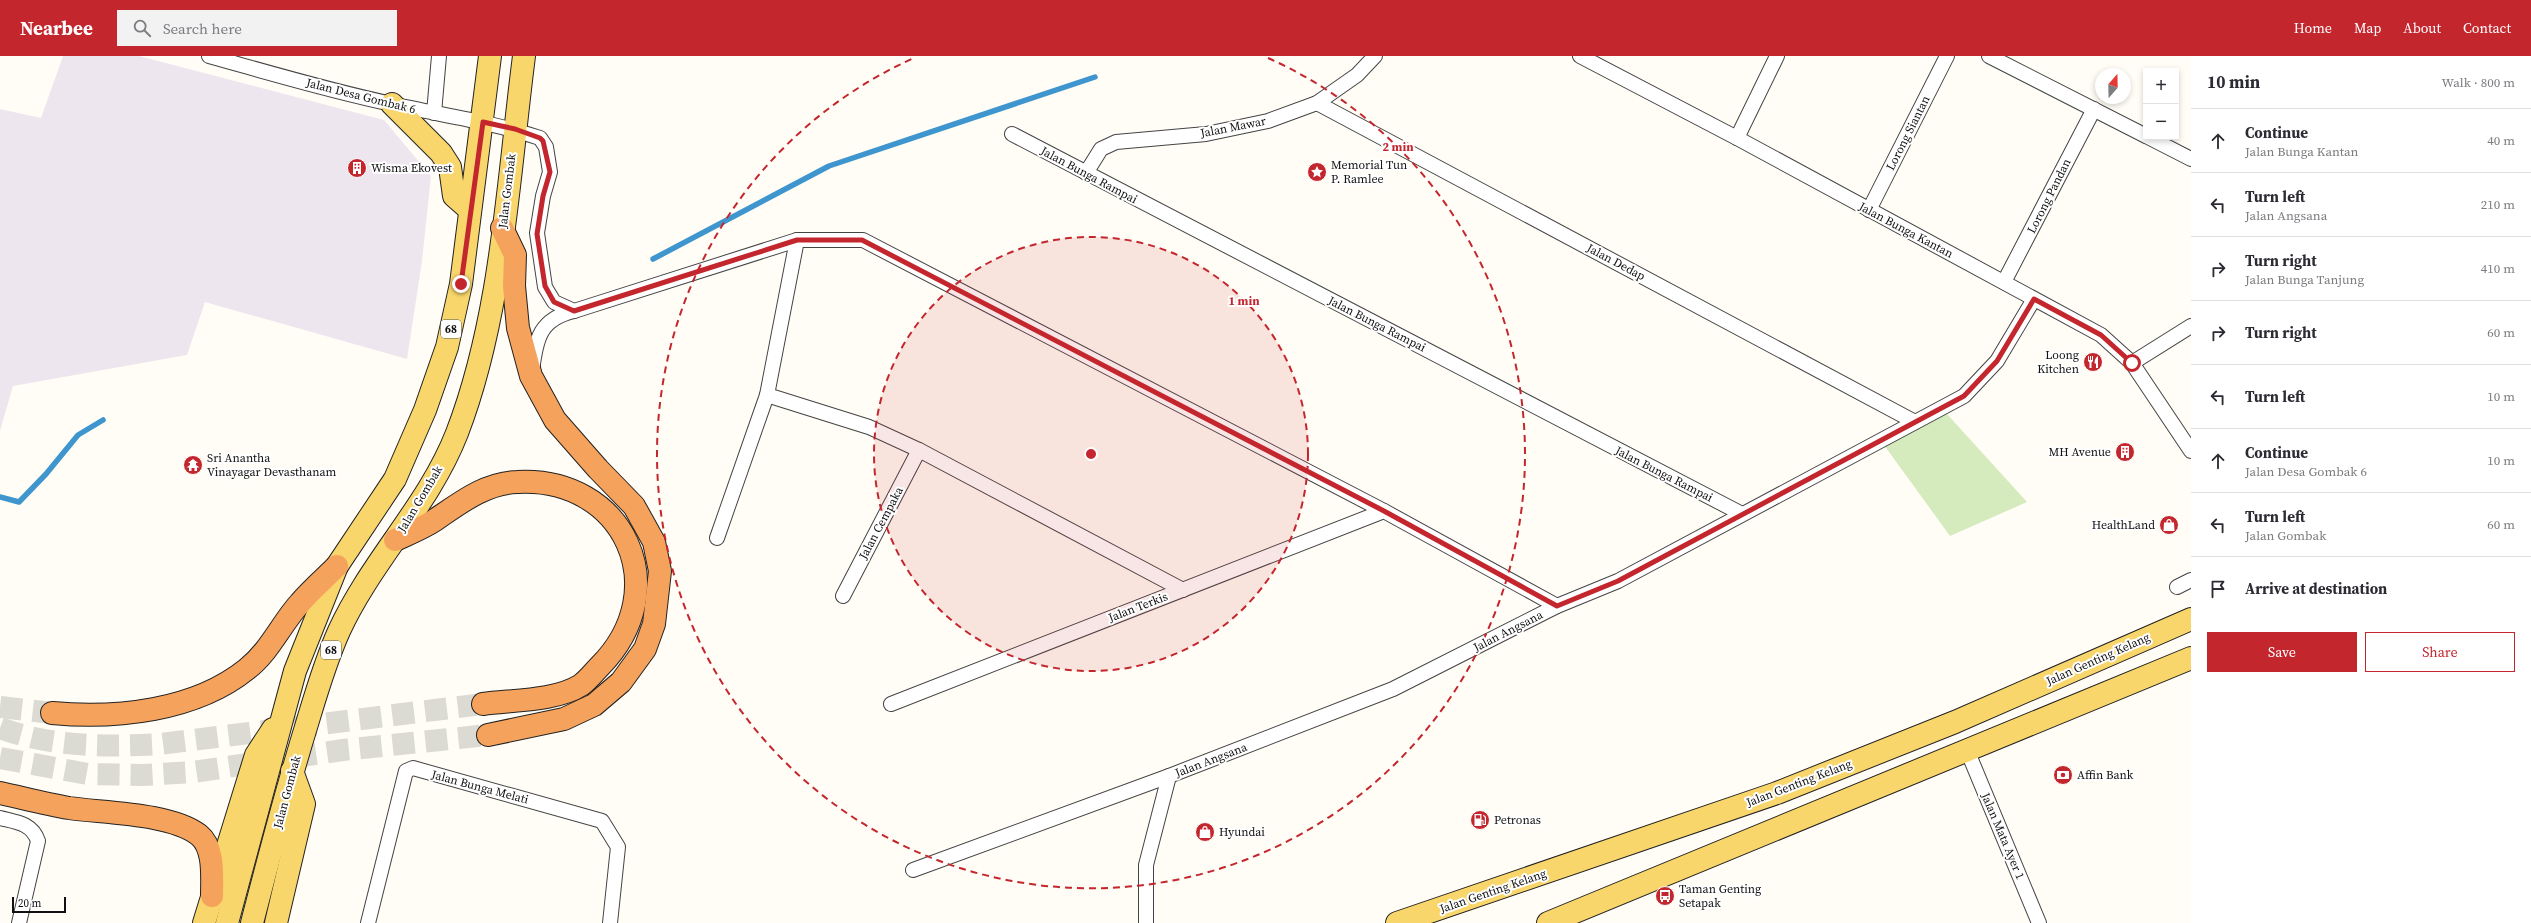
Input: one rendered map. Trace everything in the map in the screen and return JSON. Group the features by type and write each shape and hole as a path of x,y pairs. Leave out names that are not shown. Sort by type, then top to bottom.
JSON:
{"highway":[{"path":"488,735 564,719 594,705 621,682 645,650 654,624 660,571 654,542 645,522 634,506 598,469 555,420 531,376 518,328 514,286 515,255 502,228"},
{"path":"395,540 436,520 463,500 493,487 516,482 560,486 574,490 599,505 619,527 633,556 637,574 636,594 632,616 623,638 611,655 580,685 558,694 483,704"},
{"path":"52,713 87,716 123,715 198,697 224,685 247,669 274,641 300,603 337,566"},
{"path":"0,793 67,808 172,822 199,835 208,847 212,865 212,896"}],"main road":[{"name":"Jalan Gombak","path":"227,923 295,671 337,566 395,479 425,410 451,326 461,284 483,122 490,56"},
{"name":"Jalan Gombak","path":"252,923 292,771 326,661 340,629 363,587 422,500 457,433 479,362 493,303 524,56"},
{"path":"392,104 441,153 450,167 454,196 470,210"},
{"name":"Jalan Genting Kelang","path":"1397,923 1777,793 1955,722 2191,619"},
{"path":"1548,923 2191,658"},
{"path":"204,923 256,754 284,713"},
{"path":"276,923 304,804 292,771"}],"street":[{"name":"Jalan Desa Gombak 6","path":"209,56 237,60 392,104 515,129 540,138 546,147 550,172 543,196 537,234 545,286 554,302 574,311"},
{"path":"434,113 439,56"},
{"name":"Jalan Mawar","path":"1086,173 1101,149 1116,142 1206,134 1268,121 1317,103 1357,75 1375,56"},
{"path":"1737,138 1777,56"},
{"name":"Lorong Siantan","path":"1869,210 1947,56"},
{"path":"1989,56 2143,134"},
{"name":"Jalan Bunga Kantan","path":"1584,57 2101,335 2132,363 2191,451"},
{"name":"Jalan Dedap","path":"1317,103 1915,422"},
{"name":"Lorong Pandan","path":"2004,282 2094,109"},
{"name":"Jalan Bunga Rampai","path":"1012,134 1742,514"},
{"path":"2155,140 2191,159"},
{"path":"531,376 541,331 548,321 558,315 797,240 862,240 1384,511 1557,606"},
{"path":"717,538 767,395 797,240"},
{"name":"Jalan Angsana","path":"913,870 1169,776 1392,689 1557,606 1618,581 1964,396 1997,361 2034,299"},
{"path":"2132,363 2191,326"},
{"path":"767,395 869,427 920,450 1184,590"},
{"name":"Jalan Cempaka","path":"843,596 920,450"},
{"name":"Jalan Terkis","path":"891,704 1384,511"},
{"path":"2176,587 2191,580"},
{"name":"Jalan Mata Ayer 1","path":"1967,750 2036,922"},
{"name":"Jalan Bunga Melati","path":"368,923 406,771 413,768 602,821 618,847 610,923"},
{"name":"Jalan Angsana","path":"1146,923 1146,865 1169,776"},
{"path":"0,818 25,824 35,831 38,841 19,923"}],"shaded area":[{"path":"63,56 139,56 384,120 431,176 422,261 407,359 205,302 187,355 13,386 0,431 0,109 41,118"}],"green space":[{"path":"1946,413 2027,502 1950,536 1884,445"}],"waterway":[{"path":"653,259 829,166 1095,77"},
{"path":"0,497 19,502 46,474 78,435 103,420"}],"tunnel":[{"path":"0,728 39,739 59,742 99,745 160,744 483,704"},
{"path":"0,707 52,713"},
{"path":"0,758 88,774 143,775 193,772 343,750 488,735"}],"place":[{"name":"Wisma Ekovest","path":"357,168"},
{"name":"Memorial Tun P. Ramlee","path":"1317,172"},
{"name":"Loong Kitchen","path":"2093,362"},
{"name":"MH Avenue","path":"2125,452"},
{"name":"Sri Anantha Vinayagar Devasthanam","path":"193,465"},
{"name":"HealthLand","path":"2169,525"},
{"name":"Affin Bank","path":"2063,775"},
{"name":"Petronas","path":"1480,820"},
{"name":"Hyundai","path":"1205,832"},
{"name":"Taman Genting Setapak","path":"1665,896"}],"route":[{"path":"461,284 483,122 515,129 540,138 546,147 550,172 543,196 537,234 545,286 554,302 574,311 797,240 862,240 1384,511 1557,606 1618,581 1964,396 1997,361 2034,299 2101,335 2132,363"}]}
